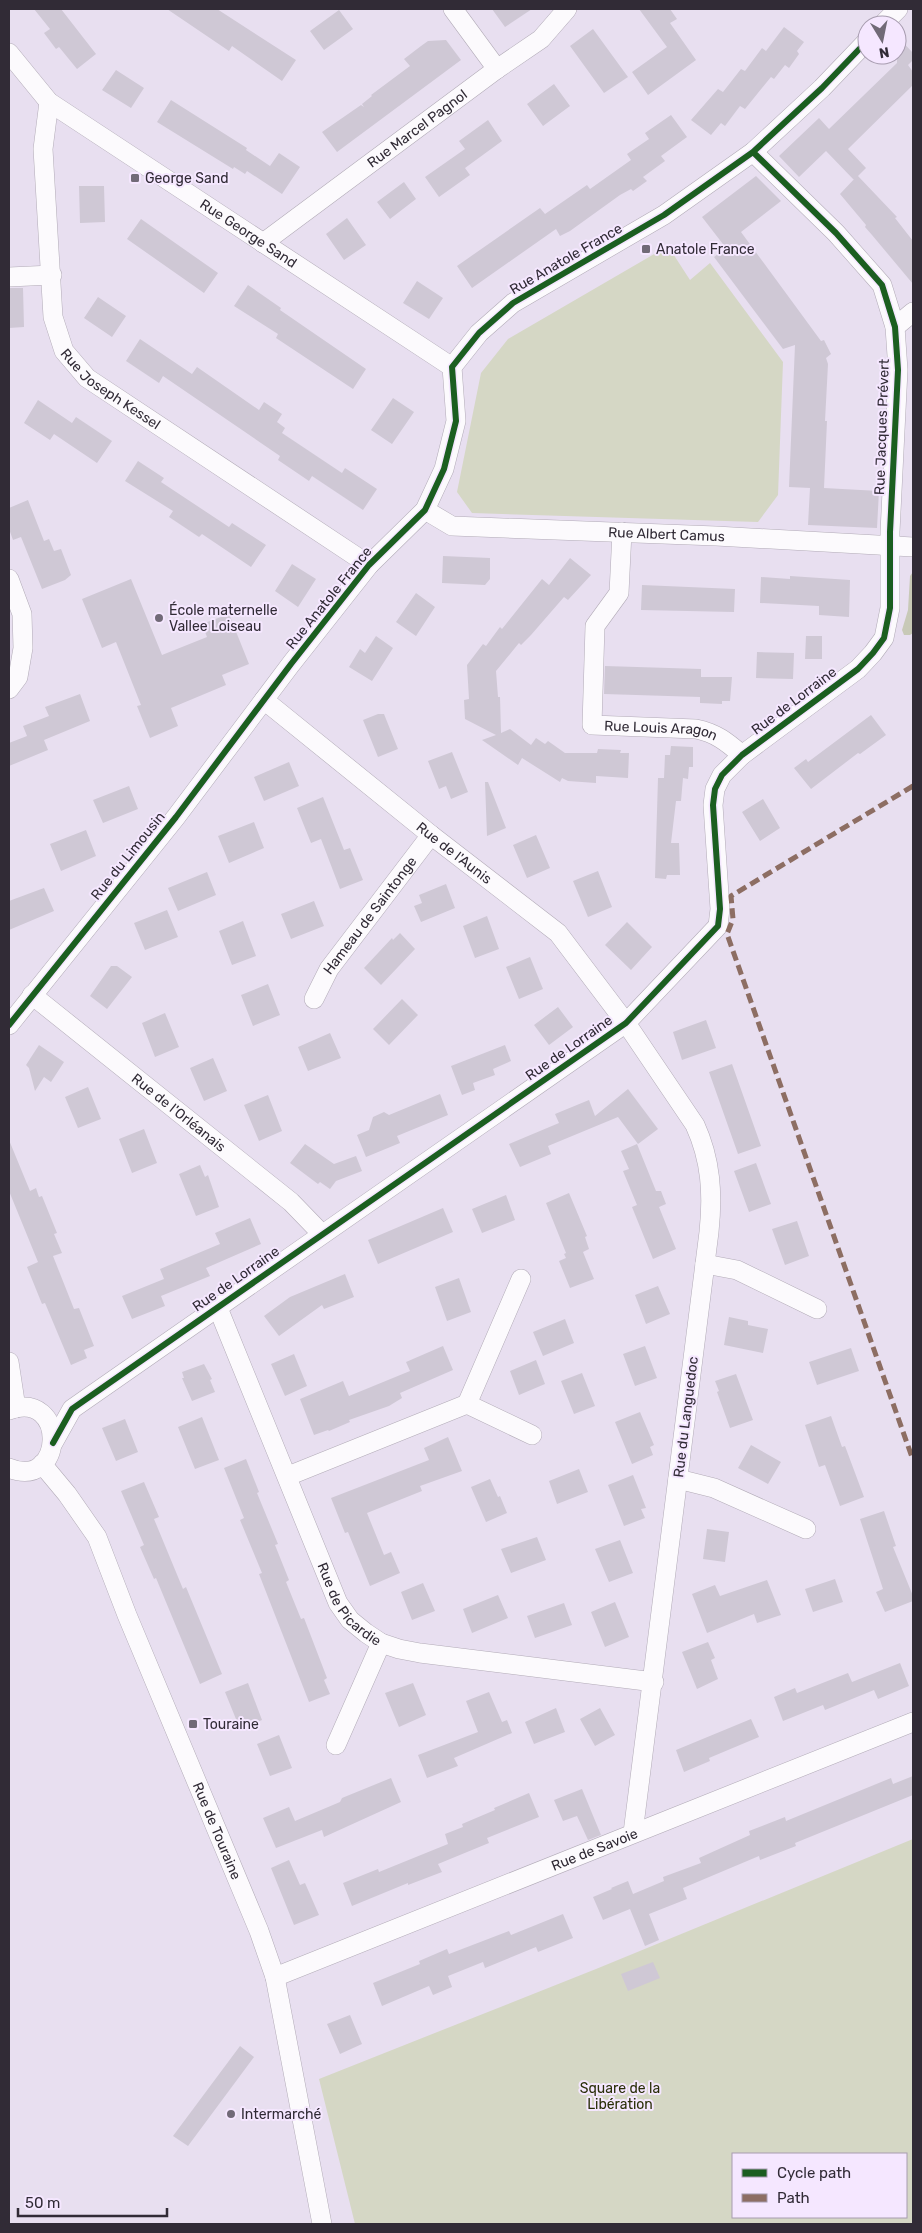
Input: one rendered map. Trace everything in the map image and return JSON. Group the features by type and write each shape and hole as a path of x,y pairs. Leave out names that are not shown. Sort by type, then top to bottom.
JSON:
{"street":[{"path":"453,9 497,69"},
{"name":"Rue Marcel Pagnol","path":"263,243 497,69 541,39 568,9"},
{"name":"Rue Anatole France","path":"264,700 369,565 425,510 444,469 456,421 452,366 479,333 513,304 664,215 754,152 822,88 857,51"},
{"name":"Rue George Sand","path":"9,53 49,102 452,366"},
{"name":"Rue Joseph Kessel","path":"49,102 43,149 53,317 64,351 87,378 369,565"},
{"name":"Rue Jacques Prévert","path":"754,152 836,233 882,285 895,327 898,370 891,546"},
{"path":"9,277 52,275"},
{"path":"895,327 913,312"},
{"name":"Rue Albert Camus","path":"425,510 452,526 622,532 913,547"},
{"name":"Rue Louis Aragon","path":"622,532 619,593 595,626 592,725 696,729 711,732 724,739 742,755"},
{"name":"Rue de Lorraine","path":"42,1464 50,1454 53,1443 72,1409 626,1023 718,926 720,909 713,805 715,789 722,775 742,755 858,670 874,653 884,638 890,608 891,546"},
{"path":"9,579 22,614 23,648 18,677 9,689"},
{"name":"Rue de l'Aunis","path":"264,700 558,933 626,1023"},
{"name":"Rue du Limousin","path":"9,1025 176,817 264,700"},
{"name":"Hameau de Saintonge","path":"314,999 329,969 432,835"},
{"name":"Rue de l'Orléanais","path":"32,995 291,1202 321,1234"},
{"name":"Rue du Languedoc","path":"626,1023 691,1119 703,1142 708,1162 712,1205 654,1682 633,1833"},
{"path":"705,1264 737,1270 817,1309"},
{"path":"288,1476 467,1404 521,1279"},
{"name":"Rue de Picardie","path":"218,1308 288,1476 338,1603 350,1620 381,1643 420,1654 654,1682"},
{"path":"9,1362 19,1409"},
{"path":"467,1404 532,1435"},
{"path":"19,1409 72,1409"},
{"path":"19,1409 42,1414 49,1422 53,1432 53,1443"},
{"path":"9,1468 24,1471 42,1464"},
{"name":"Rue de Touraine","path":"42,1464 67,1494 97,1537 164,1706 259,1931 275,1977 322,2224"},
{"path":"678,1479 714,1488 806,1529"},
{"path":"336,1745 381,1643"},
{"name":"Rue de Savoie","path":"275,1977 913,1722"}],"green space":[{"path":"668,246 690,280 710,263 783,362 778,495 758,522 472,513 457,492 481,373 508,339"},
{"path":"913,572 913,633 904,635 902,630 908,610 910,576"},
{"name":"Square de la Libération","path":"913,1839 913,2223 355,2224 319,2079 596,1969"}],"building":[{"path":"34,9 61,9 96,54 77,69 59,47 56,49 44,33 50,29"},
{"path":"167,9 217,9 296,60 282,81 232,46 229,51"},
{"path":"492,9 532,9 505,27"},
{"path":"639,9 670,9 677,19 670,23 696,60 648,95 632,72 667,47"},
{"path":"339,10 353,29 324,50 310,31"},
{"path":"784,27 804,42 797,51 799,54 789,68 785,65 774,79 771,77 745,109 740,106 725,126 721,123 711,135 691,120 718,89 723,92 741,69 745,71 762,48 766,51"},
{"path":"593,29 628,77 604,93 570,46"},
{"path":"446,40 461,60 337,152 322,132 361,105 364,107 362,104 371,95 410,66 404,59 421,46 428,41"},
{"path":"907,47 913,53 913,60 908,65 913,72 913,85 848,149 866,168 858,176 897,217 895,218 913,241 913,284 840,194 854,180 826,151 799,177 779,156 819,118 829,129 895,65 907,65"},
{"path":"116,70 144,88 131,108 102,90"},
{"path":"554,84 570,106 543,126 527,104"},
{"path":"171,100 247,148 246,150 270,166 279,153 300,167 282,194 247,171 245,174 234,167 233,169 157,122"},
{"path":"671,115 687,137 661,156 665,161 643,177 647,181 633,191 631,189 620,195 570,231 560,236 556,229 472,288 457,266 540,208 545,214 587,185 590,189 631,160 627,154 649,139 645,133"},
{"path":"488,120 502,141 465,168 470,175 439,197 425,177 465,149 459,141"},
{"path":"756,176 781,201 741,232 821,341 824,340 831,354 826,358 828,364 824,488 879,491 877,528 808,525 810,488 789,487 795,345 783,349 714,257 726,248 702,217"},
{"path":"404,182 416,199 390,219 377,202"},
{"path":"79,186 104,186 105,222 80,223"},
{"path":"347,218 366,245 344,260 326,234"},
{"path":"141,219 218,273 204,293 127,239"},
{"path":"417,281 443,298 429,319 403,303"},
{"path":"248,285 281,308 280,310 366,369 353,389 276,338 278,334 234,306"},
{"path":"9,288 23,288 24,327 9,328"},
{"path":"98,297 126,316 112,337 84,318"},
{"path":"140,339 192,374 197,367 259,410 264,402 282,414 277,422 285,428 282,433 342,473 345,468 377,489 363,510 312,476 309,481 278,460 280,456 163,376 159,383 126,361"},
{"path":"393,398 414,412 392,444 371,430"},
{"path":"38,400 72,423 76,417 112,441 97,463 54,434 50,440 24,423"},
{"path":"138,461 164,478 161,482 229,527 232,523 266,545 251,567 202,534 199,537 169,517 173,511 125,481"},
{"path":"28,500 44,541 49,539 54,551 61,549 71,575 65,580 42,589 21,537 13,540 9,529 9,508"},
{"path":"443,556 490,558 490,579 485,585 442,583"},
{"path":"570,558 591,575 568,600 564,597 531,635 521,645 519,643 496,671 498,697 500,697 501,733 510,729 531,745 536,738 545,744 548,741 565,753 597,753 598,749 621,750 620,753 629,753 628,778 596,776 596,783 568,781 562,778 560,782 522,758 518,765 482,740 496,735 465,719 464,700 469,699 467,665 483,644 486,646 500,627 502,629 542,579 549,585"},
{"path":"292,564 316,579 298,607 275,591"},
{"path":"790,576 850,580 849,617 819,615 819,606 760,603 761,577 790,579"},
{"path":"131,579 162,655 207,637 202,624 229,614 249,664 222,675 226,685 171,708 178,726 150,738 137,706 141,705 116,642 102,648 82,599"},
{"path":"642,585 735,589 734,612 641,610"},
{"path":"416,593 435,607 416,636 396,622"},
{"path":"376,636 393,648 372,681 349,667 360,649 365,653"},
{"path":"806,636 822,636 822,659 805,659"},
{"path":"757,652 794,653 793,679 756,678"},
{"path":"605,666 701,669 701,677 732,677 730,701 722,701 722,704 700,703 700,697 604,694"},
{"path":"80,694 90,721 44,740 48,750 9,766 9,743 27,736 23,726 49,716 45,707"},
{"path":"378,714 384,714 398,749 378,757 363,720"},
{"path":"871,715 886,735 860,754 858,753 811,789 794,768 806,759 808,762"},
{"path":"671,746 693,747 693,767 689,767 688,779 683,778 681,801 676,801 671,843 679,843 680,875 667,875 666,879 655,878 658,778 664,778 665,755 670,755"},
{"path":"452,752 468,792 451,799 446,786 439,789 428,761"},
{"path":"289,762 299,786 264,801 254,777"},
{"path":"485,782 488,782 506,828 487,836"},
{"path":"129,786 138,809 103,823 93,800"},
{"path":"323,797 344,850 350,848 363,880 340,889 321,839 311,843 297,808"},
{"path":"763,799 780,828 760,841 742,812"},
{"path":"254,822 264,848 229,863 218,836"},
{"path":"86,830 96,856 61,871 50,844"},
{"path":"536,835 550,868 527,878 513,845"},
{"path":"598,871 612,907 588,917 573,881"},
{"path":"207,872 216,895 178,911 168,888"},
{"path":"446,884 455,908 421,922 414,906 422,903 419,895"},
{"path":"44,888 54,911 9,930 9,901"},
{"path":"314,901 324,926 291,939 281,914"},
{"path":"167,910 178,937 145,950 134,923"},
{"path":"487,916 499,949 475,958 463,926"},
{"path":"243,921 256,956 232,965 219,931"},
{"path":"627,922 652,947 631,970 605,945"},
{"path":"400,933 415,949 381,985 364,968 392,938 393,940"},
{"path":"530,957 543,989 519,999 506,967"},
{"path":"111,966 117,966 132,977 107,1009 90,996"},
{"path":"268,984 280,1015 253,1026 241,995"},
{"path":"402,999 418,1015 389,1045 373,1029"},
{"path":"558,1007 573,1027 549,1045 534,1025"},
{"path":"165,1013 179,1047 155,1057 142,1023"},
{"path":"706,1020 716,1048 682,1060 673,1032"},
{"path":"330,1033 341,1058 308,1071 298,1047"},
{"path":"39,1045 64,1062 51,1082 44,1077 35,1091 29,1068 26,1065"},
{"path":"505,1045 511,1061 493,1069 495,1075 473,1083 475,1090 462,1095 451,1066"},
{"path":"213,1058 227,1091 204,1101 190,1068"},
{"path":"732,1064 761,1146 738,1154 709,1072"},
{"path":"88,1087 101,1119 78,1128 65,1097"},
{"path":"628,1089 658,1129 638,1144 618,1117 548,1146 551,1154 520,1167 509,1144 559,1123 555,1114 589,1100 595,1116"},
{"path":"440,1094 448,1115 397,1136 400,1143 366,1157 357,1135 369,1130 373,1117 384,1112 389,1115"},
{"path":"268,1095 282,1131 259,1141 244,1105"},
{"path":"144,1129 157,1163 132,1173 119,1139"},
{"path":"9,1140 30,1191 36,1188 39,1197 42,1196 57,1233 54,1234 62,1253 53,1256 74,1309 79,1308 94,1346 84,1350 87,1358 71,1365 45,1303 42,1304 27,1267 38,1262 9,1191"},
{"path":"305,1144 334,1164 356,1156 362,1171 336,1181 330,1189 320,1182 318,1184 290,1163"},
{"path":"637,1144 656,1191 661,1191 666,1204 659,1207 676,1249 653,1259 632,1207 637,1205 623,1171 629,1169 621,1151"},
{"path":"756,1163 771,1204 749,1212 734,1171"},
{"path":"200,1165 205,1177 208,1175 219,1207 196,1216 179,1174"},
{"path":"569,1193 587,1236 585,1237 589,1249 583,1252 594,1279 570,1288 559,1261 566,1258 564,1254 566,1253 546,1203"},
{"path":"506,1195 515,1220 482,1233 472,1209"},
{"path":"443,1208 453,1232 378,1264 368,1240"},
{"path":"250,1218 261,1244 206,1268 210,1276 161,1296 165,1306 132,1319 122,1296 164,1279 160,1269 220,1244 215,1233"},
{"path":"797,1221 809,1256 785,1265 772,1229"},
{"path":"345,1274 354,1297 324,1309 322,1305 279,1336 264,1316 290,1297"},
{"path":"459,1278 471,1312 447,1321 435,1287"},
{"path":"658,1286 670,1314 646,1324 635,1295"},
{"path":"729,1317 748,1321 748,1325 768,1329 763,1353 724,1345"},
{"path":"565,1319 574,1343 543,1356 533,1332"},
{"path":"443,1346 453,1370 400,1393 402,1398 389,1406 349,1420 350,1422 329,1431 314,1435 300,1399 343,1381 349,1396 410,1371 406,1362"},
{"path":"645,1346 657,1378 635,1386 623,1354"},
{"path":"851,1348 859,1371 817,1385 809,1362"},
{"path":"294,1354 307,1386 285,1396 271,1364"},
{"path":"536,1360 545,1384 519,1395 510,1371"},
{"path":"204,1364 212,1379 210,1380 215,1392 192,1401 182,1378 184,1378 182,1372"},
{"path":"582,1373 595,1406 574,1414 561,1381"},
{"path":"736,1374 753,1420 730,1428 715,1381"},
{"path":"640,1412 654,1445 650,1447 653,1455 632,1464 615,1422"},
{"path":"831,1416 842,1447 845,1446 864,1497 840,1506 825,1465 819,1467 805,1425"},
{"path":"202,1417 219,1460 195,1469 178,1427"},
{"path":"125,1419 138,1452 116,1461 102,1428"},
{"path":"448,1437 462,1471 420,1486 422,1491 367,1513 384,1555 391,1552 400,1573 370,1586 348,1532 345,1533 331,1498 429,1460 424,1448"},
{"path":"751,1445 781,1462 768,1484 738,1468"},
{"path":"246,1459 259,1492 257,1493 278,1544 275,1545 289,1580 286,1582 301,1619 304,1618 327,1678 324,1680 330,1694 309,1702 259,1574 262,1573 240,1520 244,1518 224,1468"},
{"path":"579,1469 588,1492 557,1504 549,1481"},
{"path":"633,1475 646,1508 641,1509 645,1518 624,1526 608,1485"},
{"path":"490,1479 507,1513 486,1522 471,1487"},
{"path":"144,1482 159,1517 154,1519 183,1589 186,1587 222,1674 200,1684 156,1578 154,1579 140,1547 144,1545 121,1491"},
{"path":"884,1511 896,1546 893,1547 913,1596 913,1601 885,1612 876,1592 883,1589 860,1519"},
{"path":"707,1529 729,1532 725,1562 703,1559"},
{"path":"537,1537 546,1560 511,1573 501,1549"},
{"path":"620,1540 633,1573 609,1582 595,1549"},
{"path":"835,1579 843,1602 813,1612 805,1589"},
{"path":"767,1580 781,1615 757,1623 754,1614 707,1633 692,1594 715,1585 720,1596"},
{"path":"423,1583 435,1611 412,1620 401,1592"},
{"path":"498,1595 508,1618 472,1633 463,1609"},
{"path":"615,1602 629,1637 605,1647 591,1612"},
{"path":"564,1603 572,1625 535,1638 527,1616"},
{"path":"708,1642 715,1658 711,1660 718,1679 697,1689 682,1652"},
{"path":"900,1663 909,1686 878,1699 874,1690 825,1710 823,1705 783,1721 774,1697 795,1688 797,1693 848,1673 852,1682"},
{"path":"248,1683 262,1720 240,1729 225,1692"},
{"path":"413,1683 426,1715 399,1727 385,1693"},
{"path":"489,1692 502,1722 507,1720 512,1733 454,1758 458,1766 427,1778 418,1755 478,1732 466,1701"},
{"path":"556,1708 565,1732 534,1744 525,1722"},
{"path":"600,1708 615,1735 595,1746 580,1719"},
{"path":"751,1719 759,1737 709,1758 710,1761 684,1772 676,1750"},
{"path":"279,1735 292,1768 270,1776 257,1744"},
{"path":"913,1776 913,1795 795,1843 796,1846 760,1860 759,1856 683,1888 687,1899 649,1914 659,1940 645,1946 630,1909 603,1920 593,1897 628,1881 633,1894 664,1881 663,1877 701,1863 699,1858 750,1835 749,1831 785,1817 786,1821 891,1778 893,1784"},
{"path":"391,1778 401,1802 324,1837 322,1830 276,1848 263,1818 289,1807 295,1821 340,1802 342,1798"},
{"path":"582,1789 601,1835 588,1840 577,1816 563,1821 554,1800"},
{"path":"529,1793 539,1817 487,1838 489,1843 438,1864 442,1872 408,1885 408,1883 352,1906 343,1883 378,1869 379,1872 448,1844 445,1834 463,1827 462,1824 495,1810 494,1808"},
{"path":"289,1860 300,1885 305,1883 319,1915 294,1925 271,1868"},
{"path":"563,1914 573,1938 538,1952 536,1947 485,1968 483,1962 448,1976 452,1987 433,1995 429,1986 382,2006 373,1983 420,1964 419,1961 447,1949 449,1954 509,1931 511,1935"},
{"path":"653,1962 660,1978 628,1991 621,1974"},
{"path":"350,2015 362,2044 340,2054 327,2024"},
{"path":"240,2046 254,2057 188,2146 173,2136"}],"marked path":[{"path":"913,786 731,896 733,919 727,934 913,1460"}],"cycle path":[{"path":"9,1025 176,817 291,664 369,565 425,510 444,469 456,421 452,367 479,333 513,303 664,215 753,152 822,88 857,51"},
{"path":"53,1443 72,1409 626,1023 718,926 720,909 713,805 715,789 722,775 742,755 858,669 884,638 890,608 890,532 898,370 895,327 882,285 836,233 753,152"}],"place":[{"name":"George Sand","path":"135,178"},
{"name":"Anatole France","path":"646,249"},
{"name":"École maternelle Vallee Loiseau","path":"159,618"},
{"name":"Touraine","path":"193,1724"},
{"name":"Intermarché","path":"231,2114"}]}
